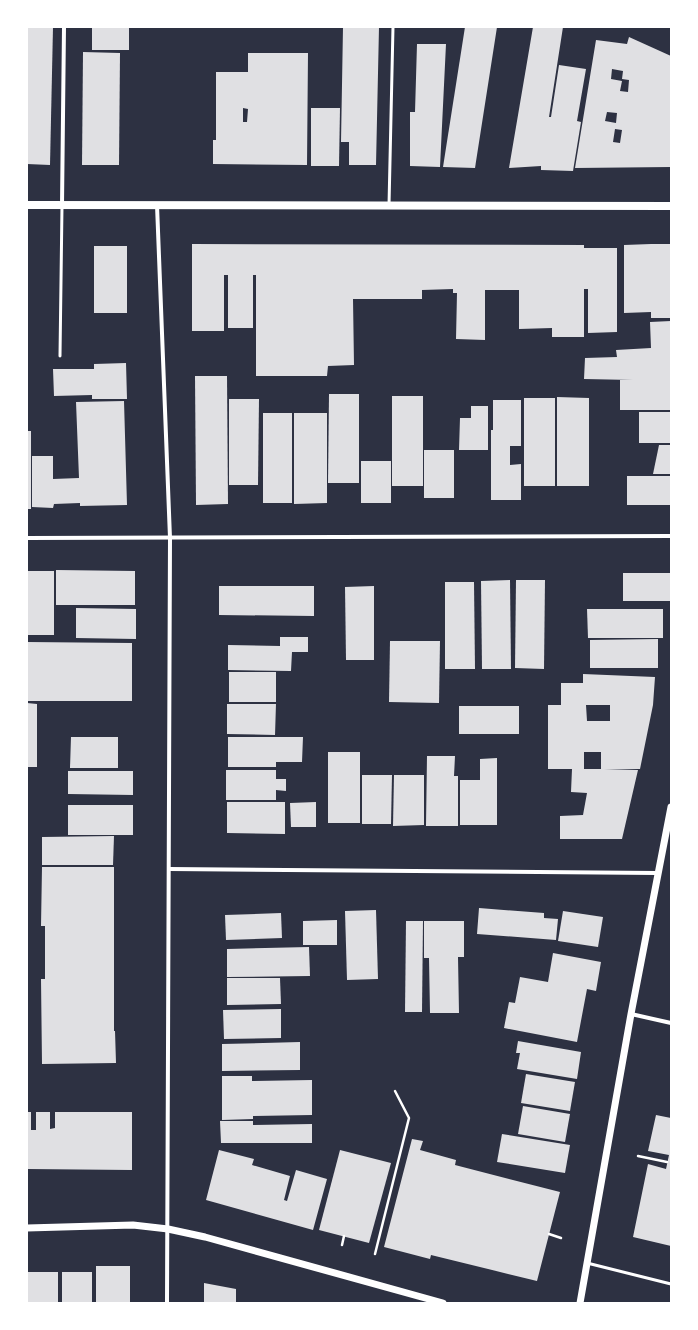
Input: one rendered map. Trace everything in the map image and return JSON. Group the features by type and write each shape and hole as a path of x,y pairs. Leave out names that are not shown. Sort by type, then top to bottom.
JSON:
{"main road":[{"path":"27,205 671,206"}],"street":[{"path":"62,204 64,27"},
{"path":"157,205 170,538 168,1303"},
{"path":"27,538 671,536"},
{"path":"580,1303 631,1014 657,873 671,807"},
{"path":"169,869 657,873"},
{"path":"631,1014 671,1023"},
{"path":"27,1228 132,1226 168,1229 205,1237 442,1303"}],"lane":[{"path":"390,206 393,27"},
{"path":"60,356 62,204"},
{"path":"587,1263 671,1284"}],"path":[{"path":"375,1254 409,1118 396,1091"},
{"path":"638,1156 667,1162"},
{"path":"549,1234 561,1238"},
{"path":"342,1245 344,1236"}],"building":[{"path":"27,27 53,27 50,165 27,164"},
{"path":"92,27 129,27 129,50 92,50"},
{"path":"343,27 379,27 376,165 349,165 349,142 341,142"},
{"path":"465,27 497,27 475,168 443,167"},
{"path":"533,27 563,27 549,117 551,117 559,65 586,69 577,121 581,122 573,171 541,170 541,166 509,168"},
{"path":"629,37 671,56 671,167 575,168 596,40 627,44","holes":["612,69 623,71 622,79 629,80 628,92 620,91 622,81 611,79","607,112 617,113 616,123 605,121","615,129 622,130 620,143 613,142"]},
{"path":"417,44 446,44 440,167 410,166 410,112 415,112"},
{"path":"83,52 120,53 119,165 82,165"},
{"path":"248,53 308,53 307,165 213,164 213,140 216,140 216,72 248,72","holes":["243,108 248,109 247,122 243,122"]},
{"path":"311,108 340,108 339,166 311,166"},
{"path":"192,244 584,245 584,248 617,248 617,332 588,333 588,289 584,289 584,337 552,337 552,328 519,329 519,290 485,290 485,340 456,339 457,293 453,293 453,289 422,290 422,299 353,299 354,365 328,366 327,376 256,376 256,275 253,275 253,328 228,328 228,275 224,275 224,331 192,331"},
{"path":"671,244 671,318 651,318 651,312 624,313 624,245"},
{"path":"94,246 127,246 127,313 94,313"},
{"path":"671,321 671,410 620,410 620,380 633,380 584,379 585,358 617,357 616,350 651,348 650,322"},
{"path":"126,363 127,399 92,399 92,395 54,396 53,369 94,369 94,364"},
{"path":"195,376 227,376 228,504 196,505"},
{"path":"329,394 359,394 359,483 328,483"},
{"path":"392,396 423,396 423,486 392,486"},
{"path":"557,397 589,398 589,486 557,486"},
{"path":"524,398 555,398 555,486 524,486"},
{"path":"229,399 259,399 258,485 229,485"},
{"path":"493,400 521,400 521,446 510,446 510,465 521,464 521,500 491,500 491,430 493,430"},
{"path":"124,401 127,505 80,506 80,503 54,504 53,508 32,507 32,456 53,456 53,479 79,478 76,402"},
{"path":"471,406 488,406 488,450 459,450 460,418 471,418"},
{"path":"639,412 671,412 671,443 639,443"},
{"path":"263,413 292,413 292,503 263,503"},
{"path":"294,413 327,413 327,503 294,504"},
{"path":"27,431 31,431 31,509 27,509"},
{"path":"659,445 671,445 671,474 653,474"},
{"path":"424,450 454,450 454,498 424,498"},
{"path":"361,461 391,461 391,503 361,503"},
{"path":"627,476 671,476 671,505 627,505"},
{"path":"56,570 135,571 135,605 56,605"},
{"path":"27,571 54,571 54,635 27,635"},
{"path":"623,573 671,573 671,601 623,601"},
{"path":"510,580 511,669 482,669 481,581"},
{"path":"516,580 545,580 544,669 515,668"},
{"path":"445,582 474,582 475,669 445,669"},
{"path":"219,586 314,586 314,616 219,615"},
{"path":"374,586 374,660 346,660 345,587"},
{"path":"76,608 136,609 136,639 76,638"},
{"path":"587,609 663,609 663,638 588,638"},
{"path":"280,637 308,637 308,652 292,652 291,671 228,670 228,645 280,646"},
{"path":"658,639 658,668 590,668 590,640"},
{"path":"390,641 440,641 439,703 389,702"},
{"path":"27,642 132,643 132,701 27,701"},
{"path":"229,672 276,672 276,702 229,702"},
{"path":"583,674 655,677 653,705 640,769 604,769 638,770 622,839 560,839 560,816 583,815 587,793 571,792 572,769 548,769 548,705 561,705 561,683 583,683","holes":["586,705 610,705 610,721 587,721","584,752 601,752 601,769 584,769"]},
{"path":"27,703 37,704 37,767 27,767"},
{"path":"227,704 276,704 275,735 227,734"},
{"path":"459,706 519,706 519,734 459,734"},
{"path":"71,737 118,737 118,768 70,768"},
{"path":"228,737 303,737 302,762 276,762 276,767 228,767"},
{"path":"328,752 360,752 360,823 328,823"},
{"path":"427,756 455,756 454,776 458,776 458,826 426,826"},
{"path":"497,758 497,825 460,825 460,780 480,780 480,759"},
{"path":"226,770 276,770 276,779 286,779 286,791 276,790 276,800 226,800"},
{"path":"68,771 133,771 133,795 68,794"},
{"path":"362,775 392,775 391,824 362,824"},
{"path":"394,775 424,775 424,825 393,826"},
{"path":"227,802 285,802 285,834 227,833"},
{"path":"316,802 316,827 291,827 290,803"},
{"path":"68,805 133,805 133,835 68,835"},
{"path":"114,836 113,865 42,865 42,837"},
{"path":"42,867 114,867 114,1031 116,1063 42,1064 41,979 45,979 45,926 41,926"},
{"path":"479,908 544,913 544,918 558,919 556,940 477,934"},
{"path":"376,910 378,979 347,980 345,911"},
{"path":"563,911 603,917 598,947 558,941"},
{"path":"281,913 282,938 226,940 225,915"},
{"path":"337,920 337,945 303,945 303,921"},
{"path":"406,921 423,921 422,1012 405,1012"},
{"path":"424,921 464,921 464,957 458,957 459,1013 430,1013 429,958 424,958"},
{"path":"309,947 310,976 227,977 227,949"},
{"path":"553,953 601,962 596,991 587,989 577,1042 504,1028 509,1002 515,1003 520,977 548,982"},
{"path":"227,978 280,978 281,1004 227,1005"},
{"path":"281,1009 281,1038 224,1039 223,1010"},
{"path":"518,1041 581,1052 577,1079 517,1069 520,1053 516,1053"},
{"path":"300,1042 300,1070 222,1071 222,1044"},
{"path":"526,1074 575,1082 570,1111 521,1103"},
{"path":"222,1076 252,1076 252,1081 312,1080 312,1115 253,1116 253,1119 222,1120"},
{"path":"523,1106 570,1114 565,1142 518,1134"},
{"path":"27,1112 31,1112 31,1130 36,1130 36,1112 50,1112 50,1129 55,1128 55,1112 132,1112 132,1170 27,1169"},
{"path":"656,1115 671,1118 671,1246 633,1237 648,1164 666,1169 669,1155 648,1151"},
{"path":"220,1121 253,1121 253,1125 312,1124 312,1143 221,1143"},
{"path":"502,1134 570,1145 565,1173 497,1162"},
{"path":"412,1139 423,1141 420,1150 456,1160 455,1165 560,1192 537,1281 431,1255 430,1259 384,1247"},
{"path":"219,1150 254,1159 252,1165 290,1176 284,1200 287,1201 296,1170 327,1179 313,1230 206,1200"},
{"path":"340,1150 391,1163 369,1243 319,1230"},
{"path":"96,1266 130,1266 130,1303 96,1303"},
{"path":"27,1272 58,1272 58,1303 27,1303"},
{"path":"62,1272 92,1272 92,1303 62,1303"},
{"path":"204,1283 236,1289 236,1303 204,1303"}]}
